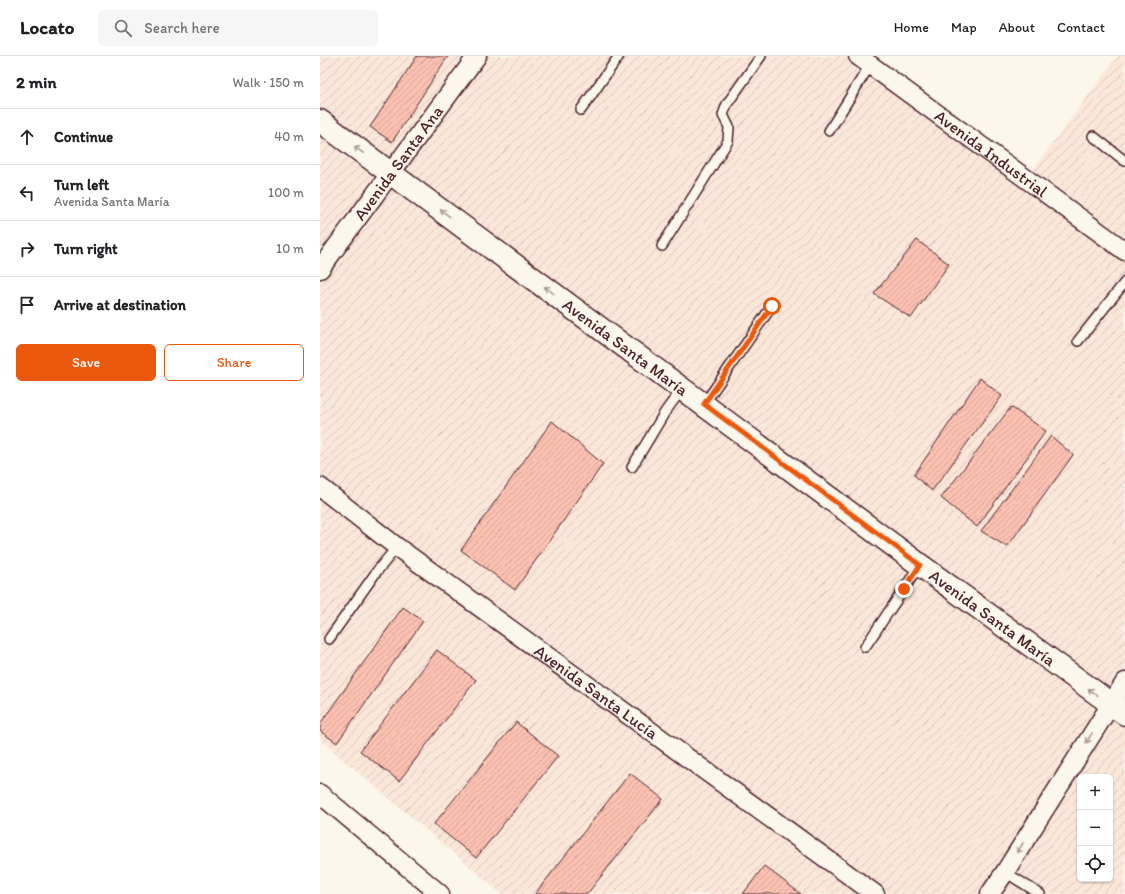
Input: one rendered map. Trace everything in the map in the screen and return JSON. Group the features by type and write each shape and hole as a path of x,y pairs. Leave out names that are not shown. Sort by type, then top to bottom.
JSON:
{"street":[{"name":"Avenida Santa Ana","path":"320,269 477,56"},
{"name":"Avenida Industrial","path":"864,60 1122,241"},
{"name":"Avenida Santa María","path":"320,121 920,565 1118,709"},
{"name":"Avenida Santa Lucía","path":"320,487 397,547 875,894"},
{"path":"990,894 1118,709 1125,682"},
{"path":"320,794 428,890"}],"lane":[{"path":"581,110 619,56"},
{"path":"662,246 728,141 729,127 723,115 727,104 761,56"},
{"path":"829,131 864,60"},
{"path":"1093,136 1125,161"},
{"path":"1078,341 1125,282"},
{"path":"704,404 772,306"},
{"path":"632,467 665,412 682,389"},
{"path":"329,639 377,571 397,547"},
{"path":"865,647 920,565"},
{"path":"1005,872 1040,894"}],"shaded area":[{"path":"320,56 844,56 1022,184 1118,56 1125,56 1125,894 502,894 320,740"}],"building":[{"path":"417,56 448,56 392,142 370,127"},
{"path":"917,240 949,264 911,318 874,294"},
{"path":"980,378 1002,396 932,491 914,475"},
{"path":"1011,407 1046,431 977,527 941,498"},
{"path":"552,421 603,464 515,590 461,550"},
{"path":"1051,436 1073,455 1007,547 981,531"},
{"path":"403,607 423,621 337,743 320,731 320,724"},
{"path":"437,650 476,680 399,781 360,751"},
{"path":"516,722 558,756 476,858 434,824"},
{"path":"630,773 663,799 587,894 535,894"},
{"path":"764,866 801,894 743,894"}],"route":[{"path":"772,306 704,404 920,565 904,589"}]}
